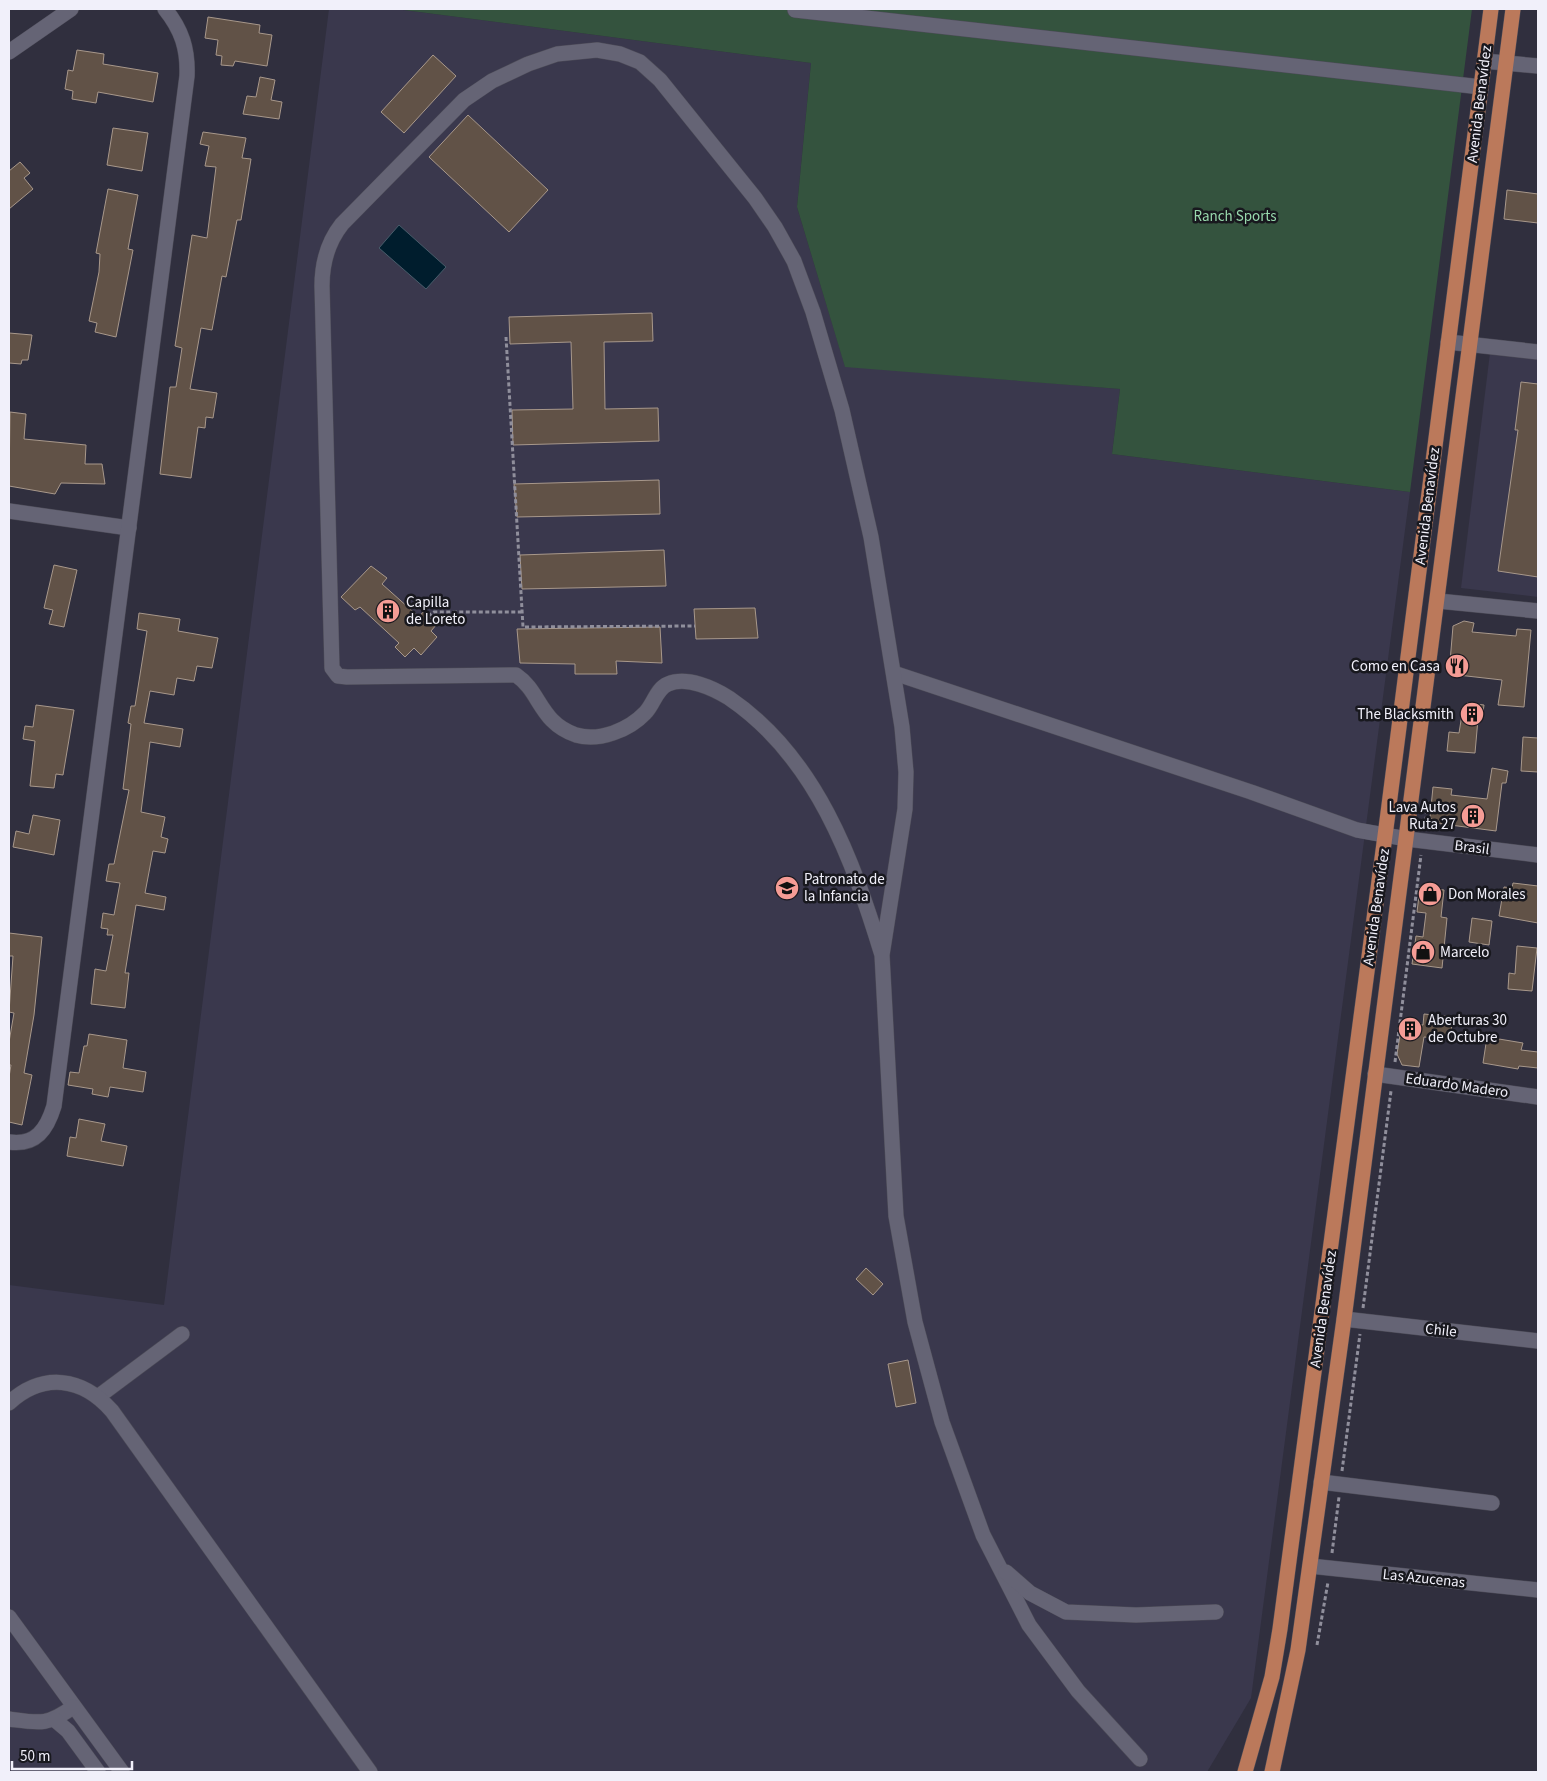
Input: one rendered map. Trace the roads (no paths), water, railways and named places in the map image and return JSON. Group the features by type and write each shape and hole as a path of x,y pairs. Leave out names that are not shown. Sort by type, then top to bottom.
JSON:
{"main road":[{"name":"Avenida Benavídez","path":"1245,1772 1272,1677 1280,1629 1385,835 1491,9"},
{"name":"Avenida Benavídez","path":"1272,1772 1298,1650 1344,1319 1513,9"}],"street":[{"path":"9,52 71,9"},
{"path":"9,1142 32,1140 42,1134 49,1122 54,1106 187,76 186,46 175,22 165,9"},
{"path":"795,10 1481,87"},
{"path":"882,956 865,899 835,827 820,798 801,770 756,720 716,690 689,682 669,684 658,693 645,713 630,724 616,732 593,738 576,734 555,723 540,706 524,681 516,675 347,677 338,676 332,668 322,269 333,236 342,224 464,100 492,81 528,64 557,54 598,50 620,54 640,62 660,80 756,198 775,226 794,261 842,410 871,537 902,727 906,772 905,809 882,956 896,1216 915,1322 942,1422 983,1536 995,1560 1030,1625 1078,1691 1140,1759"},
{"path":"1484,61 1538,66"},
{"path":"1448,342 1538,352"},
{"path":"9,512 129,528"},
{"path":"1438,601 1538,612"},
{"name":"Brasil","path":"894,673 1251,792 1357,830 1407,839 1538,855"},
{"name":"Eduardo Madero","path":"1375,1074 1538,1096"},
{"name":"Chile","path":"1344,1319 1538,1340"},
{"path":"99,1396 182,1334"},
{"path":"9,1403 20,1393 44,1383 65,1382 99,1396 112,1410 370,1772"},
{"path":"1321,1482 1492,1503"},
{"path":"995,1560 1013,1580 1030,1593 1066,1612 1128,1615 1216,1612"},
{"name":"Las Azucenas","path":"1310,1566 1538,1590"},
{"path":"9,1617 73,1708 122,1772"},
{"path":"9,1720 35,1722 55,1720 73,1708"},
{"path":"55,1720 68,1731 97,1772 113,1759"}],"water":[{"path":"399,225 446,267 426,289 379,248"}],"place":[{"name":"Capilla de Loreto","path":"388,611"},
{"name":"Como en Casa","path":"1457,666"},
{"name":"The Blacksmith","path":"1472,714"},
{"name":"Lava Autos Ruta 27","path":"1473,816"},
{"name":"Patronato de la Infancia","path":"787,888"},
{"name":"Don Morales","path":"1430,894"},
{"name":"Marcelo","path":"1423,952"},
{"name":"Aberturas 30 de Octubre","path":"1410,1029"}],"park label":[{"name":"Ranch Sports","path":"1235,216"}]}
